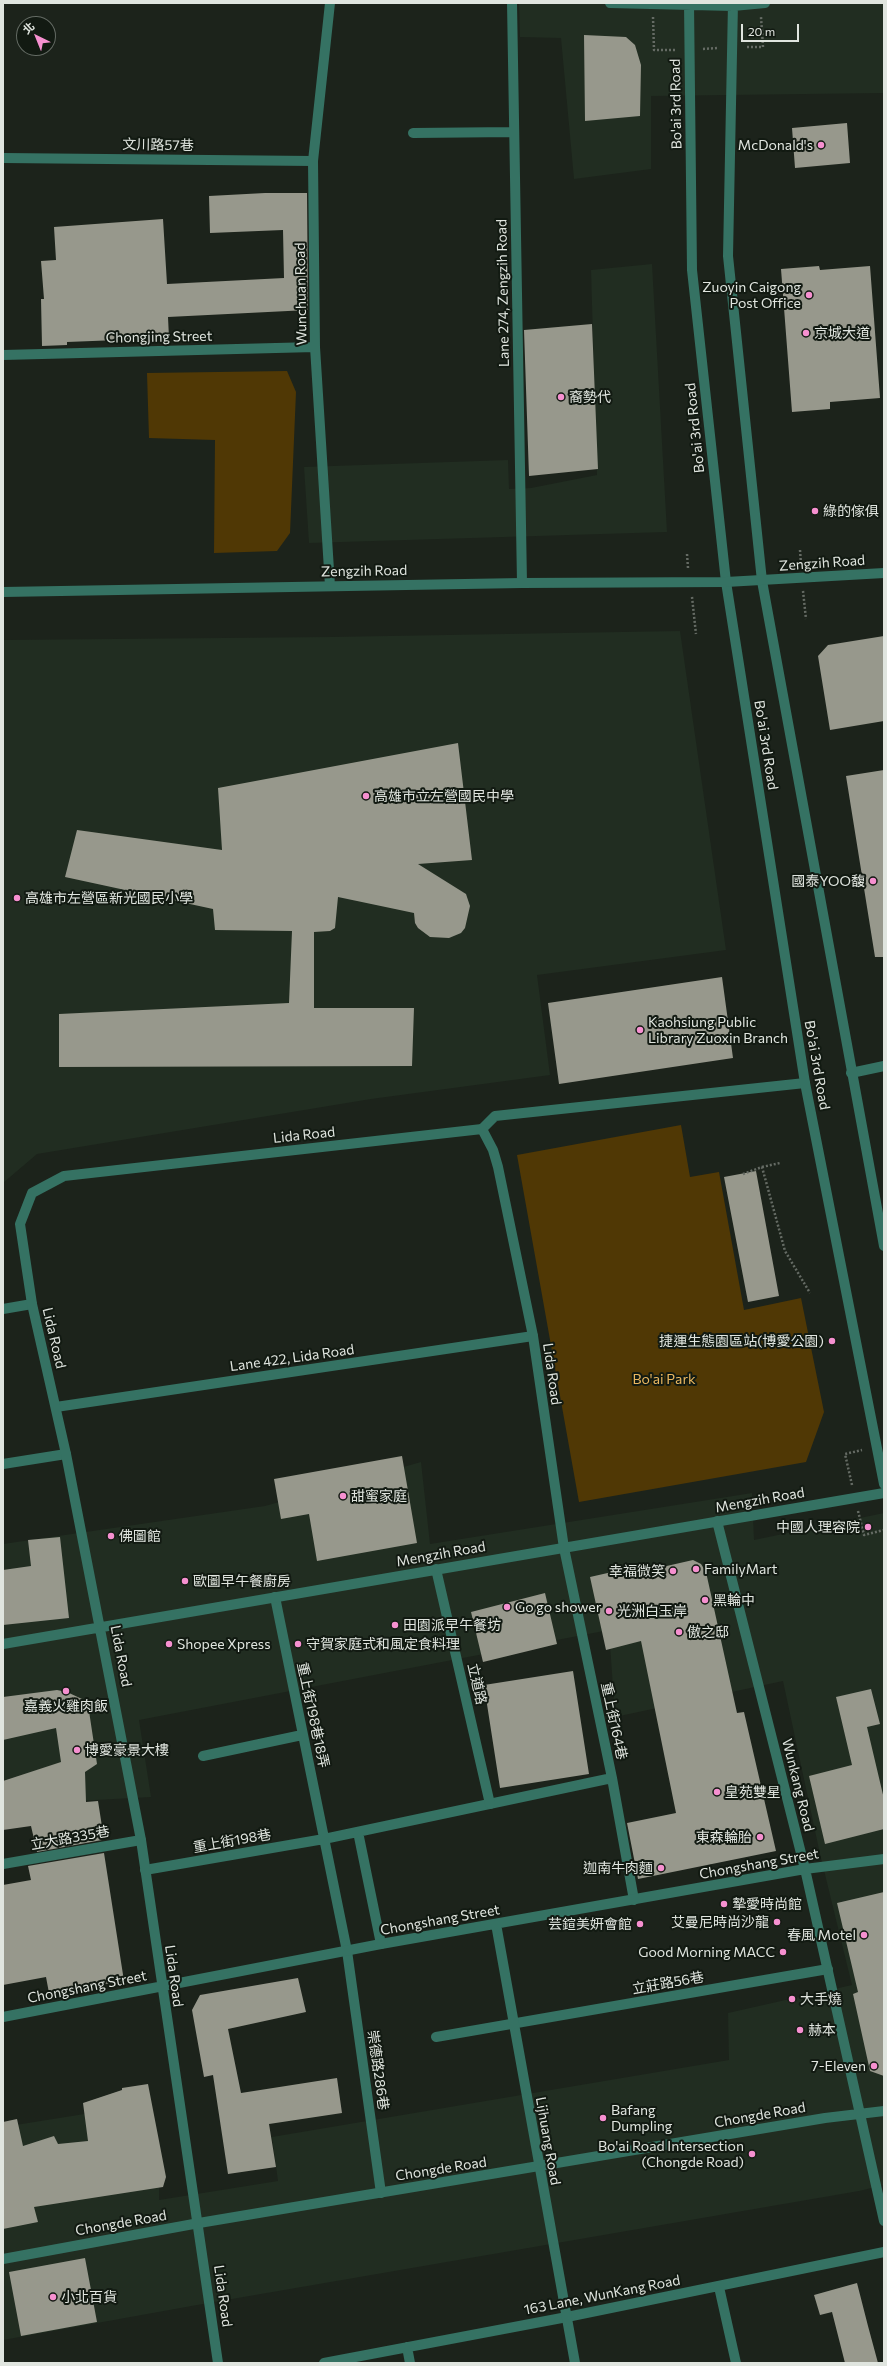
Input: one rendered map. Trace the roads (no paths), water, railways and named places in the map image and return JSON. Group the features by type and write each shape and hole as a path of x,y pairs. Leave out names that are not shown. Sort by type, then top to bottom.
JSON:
{"street":[{"name":"Wunchuan Road","path":"330,3 313,161 315,347 330,586"},
{"name":"Lane 274, Zengzih Road","path":"512,3 522,583"},
{"path":"610,3 765,3"},
{"name":"Bo'ai 3rd Road","path":"689,3 692,270 726,582 805,1083 884,1484"},
{"name":"Bo'ai 3rd Road","path":"733,4 728,256 762,581 851,1073 884,1246"},
{"path":"413,133 514,132"},
{"name":"文川路57巷","path":"3,158 313,161"},
{"name":"Chongjing Street","path":"3,355 315,347"},
{"name":"Zengzih Road","path":"3,592 522,583 726,582 884,573"},
{"path":"851,1073 884,1066"},
{"path":"482,1129 495,1116 805,1083"},
{"name":"Lida Road","path":"218,2363 199,2223 162,1988 141,1840 101,1627 66,1454 32,1304 20,1224 32,1193 64,1176 482,1129 493,1150 498,1167 532,1336 564,1548"},
{"path":"3,1309 32,1304"},
{"name":"Lane 422, Lida Road","path":"56,1407 532,1336"},
{"path":"3,1464 66,1454"},
{"name":"Mengzih Road","path":"3,1644 884,1493"},
{"name":"Wunkang Road","path":"717,1521 805,1869 884,2221"},
{"name":"重上街164巷","path":"564,1548 612,1778 634,1900"},
{"name":"立道路","path":"436,1569 490,1804"},
{"name":"重上街198巷18弄","path":"275,1597 347,1951"},
{"path":"204,1756 302,1735"},
{"path":"324,1839 612,1778"},
{"path":"358,1832 381,1944"},
{"name":"重上街198巷","path":"145,1870 324,1839"},
{"name":"立大路335巷","path":"3,1864 141,1840"},
{"name":"Chongshang Street","path":"3,2017 162,1988 381,1944 805,1869 884,1859"},
{"name":"Lijhuang Road","path":"496,1924 512,2025 575,2363"},
{"name":"崇德路286巷","path":"347,1951 381,2193"},
{"name":"立莊路56巷","path":"436,2037 828,1969"},
{"name":"Chongde Road","path":"3,2258 199,2223 859,2113 884,2111"},
{"name":"163 Lane, WunKang Road","path":"324,2363 719,2287 884,2252"},
{"path":"719,2287 736,2363"},
{"path":"407,2347 410,2363"}],"place":[{"name":"McDonald's","path":"821,145"},
{"name":"Zuoyin Caigong Post Office","path":"809,295"},
{"name":"京城大道","path":"806,333"},
{"name":"裔勢代","path":"561,397"},
{"name":"綠的傢俱","path":"815,511"},
{"name":"高雄市立左營國民中學","path":"366,796"},
{"name":"國泰YOO馥","path":"873,881"},
{"name":"高雄市左營區新光國民小學","path":"17,898"},
{"name":"Kaohsiung Public Library Zuoxin Branch","path":"640,1030"},
{"name":"捷運生態園區站(博愛公園)","path":"832,1341"},
{"name":"甜蜜家庭","path":"343,1496"},
{"name":"中國人理容院","path":"868,1527"},
{"name":"佛圖館","path":"111,1536"},
{"name":"FamilyMart","path":"696,1569"},
{"name":"幸福微笑","path":"673,1571"},
{"name":"歐圖早午餐廚房","path":"185,1581"},
{"name":"黑輪中","path":"705,1600"},
{"name":"Go go shower","path":"507,1607"},
{"name":"光洲白玉岸","path":"609,1611"},
{"name":"田園派早午餐坊","path":"395,1625"},
{"name":"傲之邸","path":"679,1632"},
{"name":"Shopee Xpress","path":"169,1644"},
{"name":"守賀家庭式和風定食料理","path":"298,1644"},
{"name":"嘉義火雞肉飯","path":"66,1691"},
{"name":"博愛豪景大樓","path":"77,1750"},
{"name":"皇苑雙星","path":"717,1792"},
{"name":"東森輪胎","path":"760,1837"},
{"name":"迦南牛肉麵","path":"661,1868"},
{"name":"摯愛時尚館","path":"724,1904"},
{"name":"艾曼尼時尚沙龍","path":"777,1922"},
{"name":"芸鍹美妍會館","path":"640,1924"},
{"name":"春風 Motel","path":"864,1935"},
{"name":"Good Morning MACC","path":"783,1952"},
{"name":"大手燒","path":"792,1999"},
{"name":"赫本","path":"800,2030"},
{"name":"7-Eleven","path":"874,2066"},
{"name":"Bafang Dumpling","path":"603,2118"},
{"name":"Bo'ai Road Intersection (Chongde Road)","path":"752,2154"},
{"name":"小北百貨","path":"53,2297"}],"park label":[{"name":"Bo'ai Park","path":"664,1379"}]}
